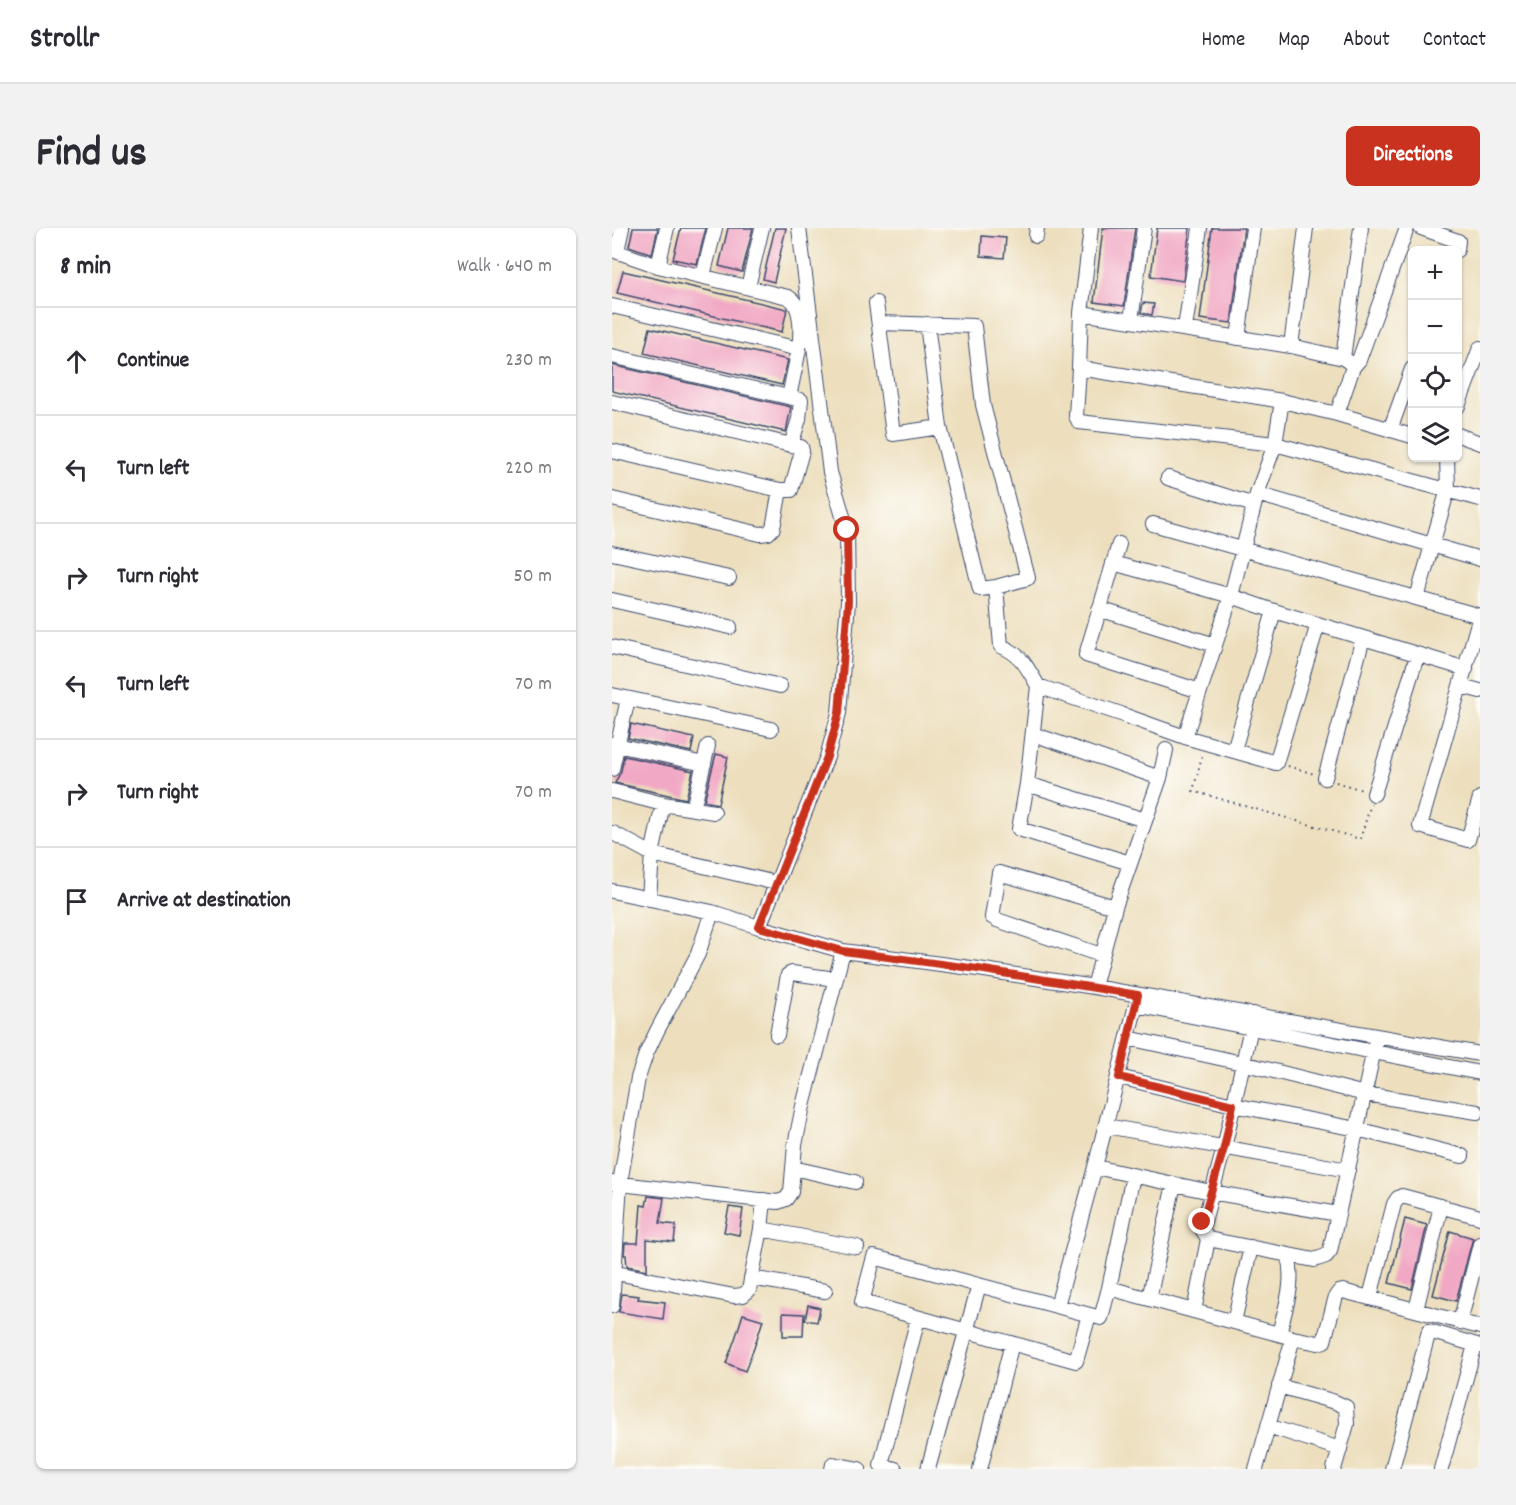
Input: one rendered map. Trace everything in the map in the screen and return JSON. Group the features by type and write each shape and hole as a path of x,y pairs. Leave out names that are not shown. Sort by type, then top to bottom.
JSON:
{"street":[{"path":"622,228 614,251 658,266 788,297 795,301 799,315 800,349 789,397"},
{"path":"658,266 667,228"},
{"path":"703,276 715,228"},
{"path":"748,287 762,228"},
{"path":"759,927 820,776 839,713 848,602 847,530 830,472 799,228"},
{"path":"1091,228 1081,313 1076,416 1079,422 1275,444 1480,499"},
{"path":"1131,320 1144,228"},
{"path":"1185,328 1200,228"},
{"path":"1238,338 1253,228"},
{"path":"1291,346 1306,228"},
{"path":"1337,414 1348,363 1361,228"},
{"path":"1081,313 1291,346 1348,363 1359,360 1407,228"},
{"path":"1421,228 1458,241 1457,246"},
{"path":"876,303 893,434 940,427"},
{"path":"612,306 800,349"},
{"path":"879,322 927,324 974,326 983,405 1028,578 980,589 940,427 927,324"},
{"path":"1462,395 1480,348"},
{"path":"612,356 801,400 799,419 791,445"},
{"path":"1079,368 1087,367 1282,401 1408,435"},
{"path":"1390,430 1408,382"},
{"path":"1185,737 1231,596 1256,500 1275,444 1282,401"},
{"path":"612,402 801,447 802,452 791,490 780,490 612,451"},
{"path":"1462,436 1480,443"},
{"path":"1417,598 1448,489 1447,462"},
{"path":"1168,478 1480,559"},
{"path":"612,499 760,534 768,533 773,528 780,490"},
{"path":"1153,524 1480,616 1420,826 1468,840 1480,798"},
{"path":"1119,544 1086,655 1200,691"},
{"path":"612,553 729,578"},
{"path":"1113,563 1231,596 1417,656 1466,669"},
{"path":"996,587 1001,646 1015,652 1024,661 1038,686 1027,784 1018,829 1130,863"},
{"path":"612,600 730,627"},
{"path":"1100,609 1215,645"},
{"path":"1234,750 1274,611"},
{"path":"1038,686 1185,737 1276,763 1318,624"},
{"path":"1325,778 1363,638"},
{"path":"612,647 780,686"},
{"path":"1374,794 1417,656"},
{"path":"1461,686 1480,692"},
{"path":"612,695 771,729"},
{"path":"612,769 615,745 628,699"},
{"path":"1033,735 1160,778"},
{"path":"615,745 704,764"},
{"path":"693,809 708,747"},
{"path":"1094,987 1115,908 1160,778 1166,750"},
{"path":"1027,784 1145,820"},
{"path":"612,791 663,804 714,812"},
{"path":"649,899 652,854 663,804"},
{"path":"613,833 652,854 776,883"},
{"path":"1101,955 992,917 999,873 1115,908"},
{"path":"612,891 712,912 843,951 1094,987 1250,1029 1480,1073"},
{"path":"612,1306 615,1273 616,1183 638,1078 646,1054 698,954 712,912"},
{"path":"616,1183 778,1202 786,1199 791,1192 795,1145 803,1107 843,951"},
{"path":"777,1035 788,975 792,973 836,979"},
{"path":"1137,1000 1254,1014 1480,1054"},
{"path":"1057,1306 1119,1077 1137,1000"},
{"path":"1254,1014 1224,1148 1202,1222 1204,1235 1208,1239 1314,1260 1326,1256 1330,1251 1377,1036"},
{"path":"1128,1038 1242,1063 1365,1094 1477,1112"},
{"path":"1119,1077 1233,1105 1357,1128 1462,1156"},
{"path":"1106,1126 1348,1170"},
{"path":"1095,1167 1211,1192 1338,1214"},
{"path":"793,1168 855,1182"},
{"path":"1089,1315 1076,1361 862,1302 874,1257 1101,1318 1133,1176"},
{"path":"1149,1299 1174,1184"},
{"path":"1370,1297 1394,1204 1398,1198 1402,1196 1480,1217"},
{"path":"615,1273 735,1296 743,1295 749,1290 761,1230 764,1200"},
{"path":"1416,1310 1441,1206"},
{"path":"761,1230 857,1247"},
{"path":"1194,1311 1208,1239"},
{"path":"1460,1322 1480,1244"},
{"path":"1234,1322 1251,1247"},
{"path":"1256,1469 1279,1386 1292,1286 1292,1270 1288,1255"},
{"path":"751,1278 825,1292"},
{"path":"928,1469 979,1285"},
{"path":"1109,1288 1318,1343 1324,1341 1339,1292 1370,1297 1480,1327"},
{"path":"895,1469 880,1467 918,1318"},
{"path":"1392,1469 1429,1331 1478,1346 1441,1469"},
{"path":"980,1469 1012,1343"},
{"path":"1279,1386 1346,1407 1347,1424 1334,1469"},
{"path":"1268,1426 1340,1449"},
{"path":"832,1469 833,1464 859,1469"}],"path":[{"path":"1205,742 1193,791 1360,839 1374,794 1276,763"}],"building":[{"path":"633,228 658,228 652,254 629,246"},
{"path":"681,228 706,228 697,264 673,259"},
{"path":"728,228 753,228 742,272 719,266"},
{"path":"775,228 786,228 774,282 763,279"},
{"path":"1103,228 1135,228 1124,306 1094,302"},
{"path":"1157,228 1190,228 1183,281 1151,276"},
{"path":"1212,228 1244,228 1231,323 1200,319"},
{"path":"982,236 1006,238 1004,258 981,256"},
{"path":"623,271 787,309 782,332 617,293"},
{"path":"1143,303 1154,304 1152,315 1141,313"},
{"path":"650,328 788,360 782,385 644,353"},
{"path":"612,365 791,407 786,432 612,391"},
{"path":"631,724 694,738 691,752 628,738"},
{"path":"716,754 728,757 718,804 704,801"},
{"path":"624,756 693,771 686,799 615,783 621,771"},
{"path":"648,1196 664,1198 660,1223 676,1225 674,1242 647,1239 647,1270 627,1266 626,1255 624,1255 625,1243 638,1243 641,1205 646,1206"},
{"path":"729,1207 743,1209 739,1235 724,1232"},
{"path":"1405,1219 1427,1225 1412,1289 1389,1283"},
{"path":"1450,1231 1473,1238 1456,1301 1433,1295"},
{"path":"622,1294 639,1296 638,1299 665,1302 663,1319 619,1312"},
{"path":"808,1305 820,1308 817,1322 805,1320"},
{"path":"783,1313 804,1314 803,1336 783,1336"},
{"path":"743,1314 763,1320 745,1371 726,1363"}],"route":[{"path":"847,530 848,602 839,713 827,757 806,815 759,927 843,951 978,969 1138,995 1119,1077 1233,1105 1224,1148 1202,1222"}]}
